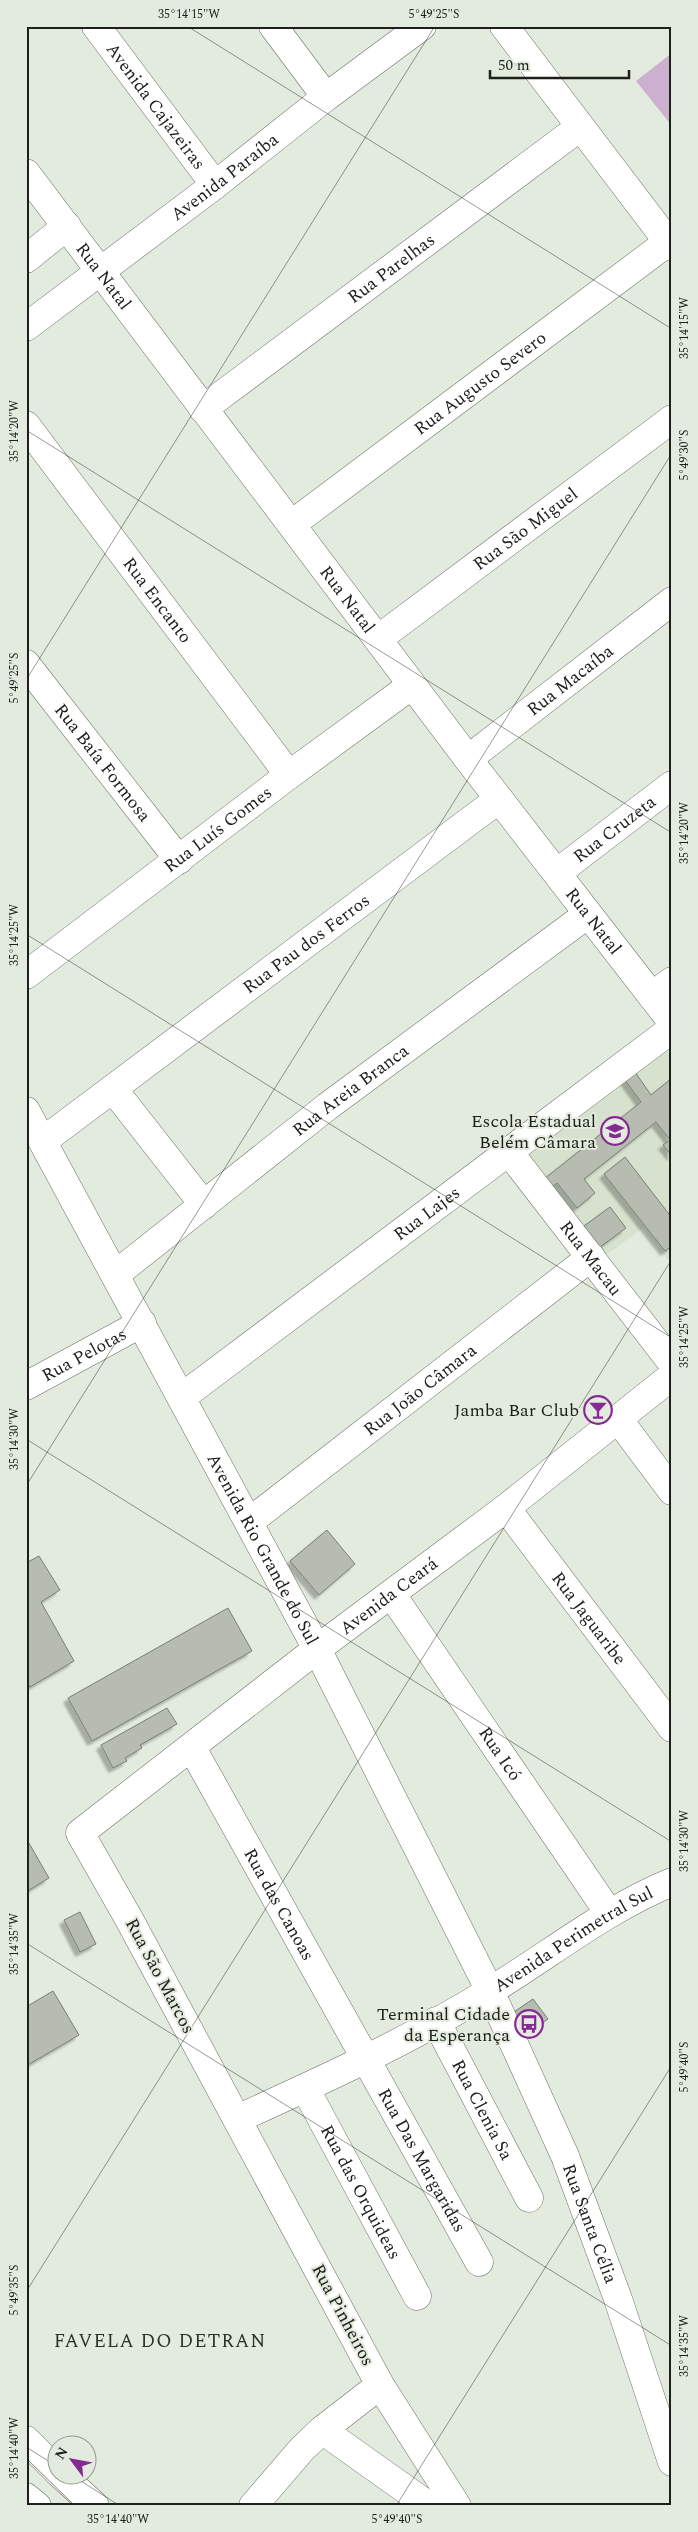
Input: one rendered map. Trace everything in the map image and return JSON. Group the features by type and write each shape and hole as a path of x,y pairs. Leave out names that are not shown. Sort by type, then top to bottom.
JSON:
{"street":[{"name":"Avenida Cajazeiras","path":"96,26 214,185"},
{"path":"273,26 326,97"},
{"name":"Avenida Paraíba","path":"26,327 214,185 326,97 422,26"},
{"path":"504,26 670,245"},
{"name":"Rua Parelhas","path":"203,409 580,127"},
{"name":"Rua Natal","path":"26,173 468,759 558,872 588,914 662,988 672,1022"},
{"path":"26,259 67,226"},
{"name":"Rua Augusto Severo","path":"292,524 670,245"},
{"name":"Rua São Miguel","path":"378,640 672,419"},
{"name":"Rua Encanto","path":"26,425 289,775"},
{"name":"Rua Macaíba","path":"468,759 672,601"},
{"name":"Rua Baía Formosa","path":"26,664 179,860"},
{"name":"Rua Luís Gomes","path":"26,975 412,684"},
{"name":"Rua Cruzeta","path":"558,872 672,785"},
{"name":"Rua Pau dos Ferros","path":"43,1141 499,799"},
{"name":"Rua Areia Branca","path":"116,1274 328,1106 588,914"},
{"name":"Rua Lajes","path":"182,1397 672,1029"},
{"path":"113,1089 204,1205"},
{"name":"Avenida Rio Grande do Sul","path":"26,1111 142,1322 317,1649 490,1991"},
{"name":"Rua Macau","path":"509,1152 672,1363"},
{"name":"Rua João Câmara","path":"249,1522 591,1257"},
{"name":"Rua Pelotas","path":"26,1386 142,1322"},
{"name":"Avenida Ceará","path":"80,1833 192,1748 317,1649 392,1595 506,1508 672,1376"},
{"path":"618,1419 672,1491"},
{"name":"Rua Jaguaribe","path":"506,1508 672,1728"},
{"name":"Rua Icó","path":"392,1595 610,1913"},
{"name":"Rua das Canoas","path":"192,1748 364,2061"},
{"name":"Rua São Marcos","path":"80,1833 129,1919 237,2120"},
{"name":"Avenida Perimetral Sul","path":"237,2120 364,2061 436,2022 490,1991 610,1913 641,1895 672,1882"},
{"name":"Rua Santa Célia","path":"490,1991 565,2156 618,2299 672,2462"},
{"name":"Rua Clenia Sa","path":"436,2022 529,2198"},
{"name":"Rua Das Margaridas","path":"364,2061 479,2262"},
{"name":"Rua das Orquideas","path":"305,2088 417,2296"},
{"name":"Rua Pinheiros","path":"237,2120 380,2385 457,2506"},
{"path":"253,2506 302,2449 322,2430 380,2385"},
{"path":"322,2430 429,2506"},
{"path":"26,2440 48,2463"},
{"path":"70,2484 96,2506"},
{"path":"26,2497 37,2506"}],"shaded area":[{"path":"672,53 672,126 636,81"},
{"name":"Escola Estadual Belém Câmara","path":"666,1048 672,1056 672,1265 643,1228 598,1261 520,1160"}],"building":[{"path":"635,1072 651,1095 672,1078 672,1156 663,1145 670,1140 656,1122 584,1179 595,1193 577,1208 557,1183 546,1192 539,1183 641,1102 625,1080"},
{"path":"625,1157 672,1218 672,1246 665,1251 604,1174"},
{"path":"610,1207 626,1228 600,1247 584,1226"},
{"path":"327,1530 355,1564 319,1595 290,1561"},
{"path":"39,1556 60,1590 41,1602 74,1661 30,1687 26,1681 26,1563"},
{"path":"228,1608 252,1651 92,1741 68,1698"},
{"path":"167,1708 177,1724 140,1745 142,1748 125,1758 127,1761 113,1768 101,1745"},
{"path":"26,1838 49,1878 26,1892"},
{"path":"80,1912 96,1944 80,1952 64,1920"},
{"path":"53,1991 79,2035 26,2066 26,2007"},
{"name":"Terminal Cidade da Esperança","path":"533,1999 548,2019 518,2040 514,2012"}],"tram line":[{"path":"26,2458 75,2506"}],"place":[{"name":"Escola Estadual Belém Câmara","path":"615,1131"},
{"name":"Jamba Bar Club","path":"598,1410"},
{"name":"Terminal Cidade da Esperança","path":"529,2024"}],"district":[{"name":"FAVELA DO DETRAN","path":"160,2341"}]}
